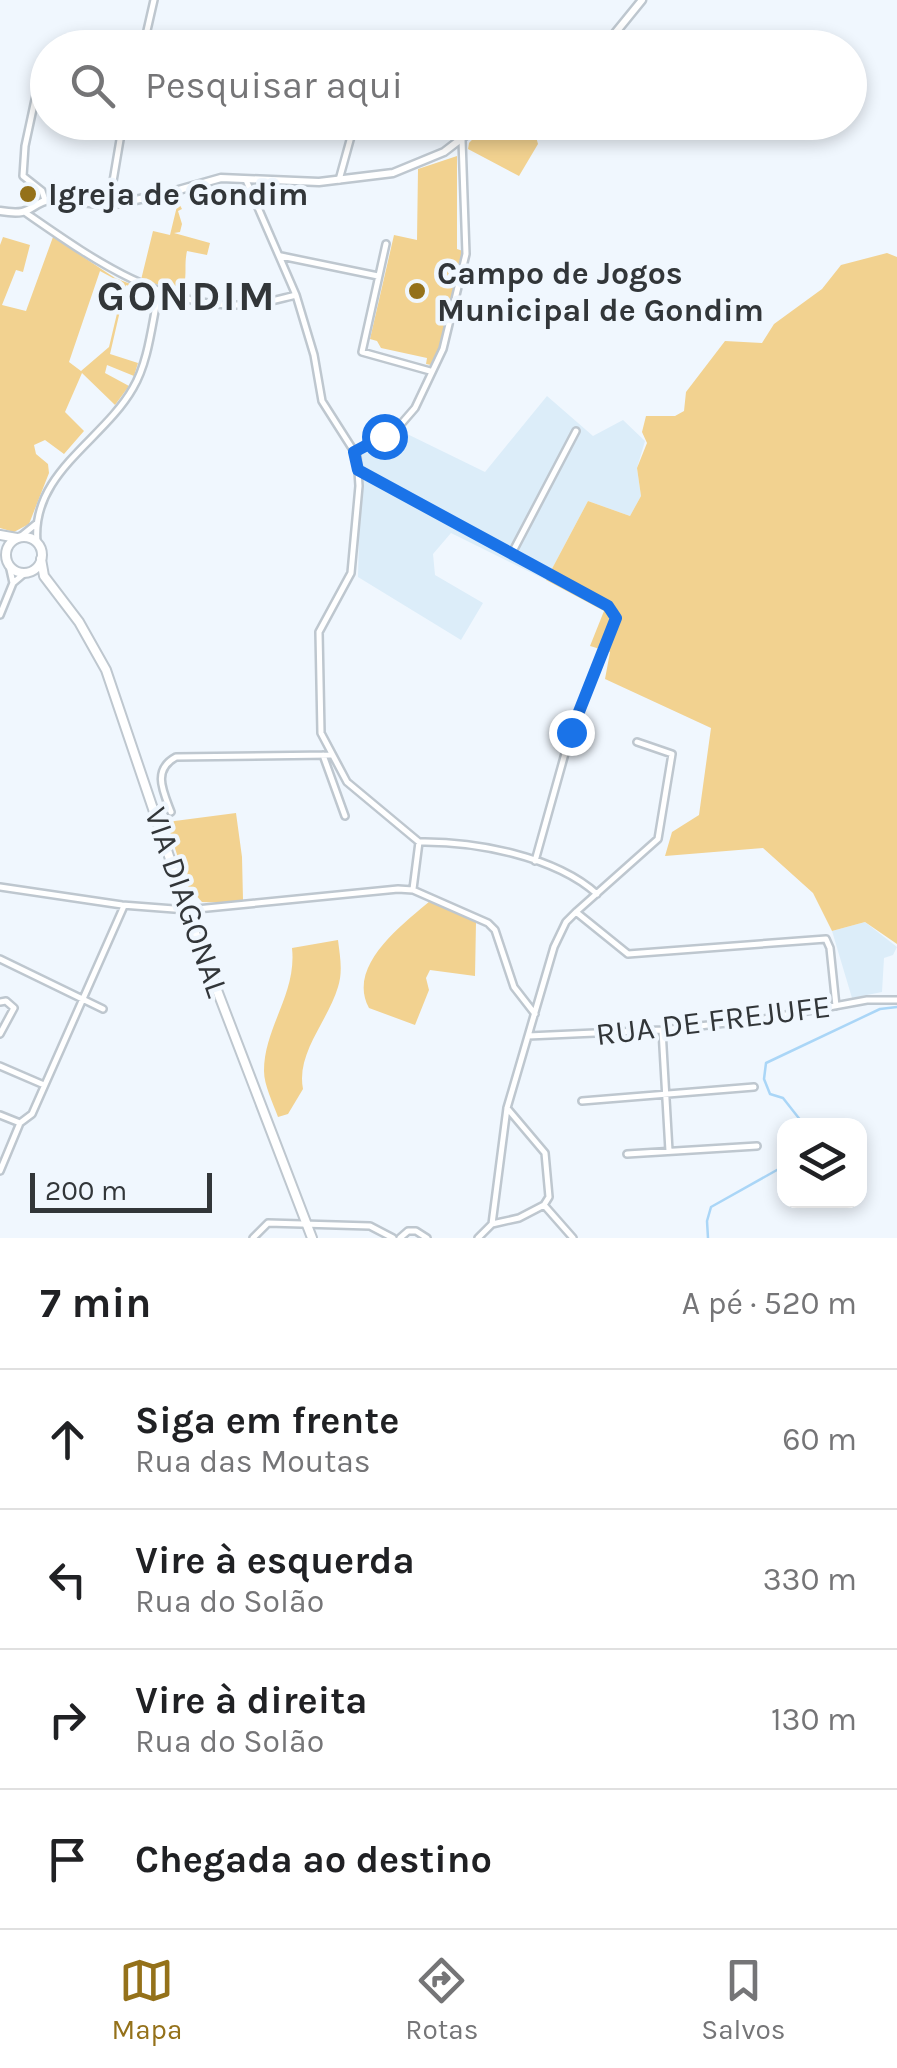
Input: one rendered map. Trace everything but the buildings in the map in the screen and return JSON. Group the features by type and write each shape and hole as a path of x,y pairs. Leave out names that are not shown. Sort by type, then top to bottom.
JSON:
{"main road":[{"path":"37,542 0,536 10,565 44,576"},
{"path":"6,551 19,538"},
{"name":"VIA DIAGONAL","path":"37,542 44,576 79,622 106,670 187,910 312,1238"},
{"path":"27,572 41,559"}],"street":[{"path":"147,30 154,0"},
{"path":"618,30 642,0"},
{"path":"30,123 23,176 46,200"},
{"path":"109,205 120,140"},
{"path":"339,180 350,140"},
{"path":"26,213 46,200 109,205 222,178 284,182 393,173 444,152 462,140"},
{"path":"354,452 402,423 415,408 450,329 466,254 462,140"},
{"path":"245,178 296,295 322,401 354,452 358,470 351,573 319,632 317,649 321,733 345,816"},
{"path":"0,211 26,213 84,255 159,290 246,305 296,295"},
{"path":"386,244 362,352 432,372"},
{"path":"281,256 378,276"},
{"path":"19,538 36,524 62,469 123,403 137,382 159,290"},
{"path":"512,553 576,431"},
{"path":"358,470 608,606 616,618 571,732 535,861"},
{"path":"36,524 37,542"},
{"path":"0,615 10,565"},
{"path":"9,584 27,572"},
{"path":"492,1224 495,1176 507,1108 554,946 566,922 658,839 663,823 672,754 637,742"},
{"path":"326,755 347,782 419,842 454,841 535,861 597,894"},
{"path":"171,812 160,772 176,757 326,755"},
{"path":"412,890 419,842"},
{"path":"0,887 124,906 187,910 412,890 488,923 495,930 514,988 535,1014"},
{"path":"0,1171 20,1123 32,1114 124,906"},
{"path":"576,912 628,954 826,939 836,1006"},
{"path":"0,959 103,1009"},
{"name":"RUA DE FREJUFE","path":"528,1036 662,1030 764,1019 867,1000 897,1000"},
{"path":"0,1002 14,1008 0,1034"},
{"path":"662,1030 669,1152"},
{"path":"0,1066 44,1086"},
{"path":"582,1101 754,1086"},
{"path":"478,1238 492,1224 519,1218 544,1205 549,1197 545,1153 507,1108"},
{"path":"0,1115 20,1123"},
{"path":"627,1154 757,1146"},
{"path":"544,1205 573,1238"},
{"path":"254,1238 268,1224 370,1226 396,1238 408,1231 427,1238"}],"shaded area":[{"path":"537,140 538,144 519,176 468,149 469,143"},
{"name":"Campo de Jogos Municipal de Gondim","path":"457,156 457,249 463,251 439,355 431,365 426,364 427,358 381,348 370,339 394,235 417,240 418,169"},
{"path":"176,198 182,209 178,211 182,224 180,232 174,233 210,243 207,255 187,251 184,286 179,285 178,290 141,280 153,231 170,235"},
{"path":"3,237 30,245 23,272 16,270 2,305 26,311 53,237 115,278 146,290 152,301 146,292 126,285 110,354 138,363 134,376 107,365 105,373 129,386 115,405 82,373 65,412 84,431 64,454 45,440 34,445 36,454 48,464 49,473 29,524 14,532 0,528 0,245","holes":["100,271 124,284 109,347 81,371 69,362"]},
{"path":"887,253 897,257 897,944 865,922 832,931 813,893 763,848 665,856 672,832 699,815 711,728 605,679 610,652 590,646 604,611 546,580 588,501 630,516 641,496 637,468 647,443 642,432 646,416 675,416 684,411 686,392 725,341 762,343 774,324 822,289 841,265"},
{"path":"547,396 593,436 623,420 645,441 637,468 641,496 630,516 588,501 546,580 451,533 433,554 435,575 483,603 461,640 358,577 361,452 399,430 485,472"},
{"path":"236,813 243,900 202,902 186,884 167,822"},
{"path":"430,901 476,922 475,976 430,970 426,978 429,990 415,1025 369,1008 365,977 381,947"},
{"path":"865,922 897,947 893,955 884,958 882,992 852,998 832,931"},
{"path":"338,940 338,987 308,1050 303,1089 288,1114 278,1117 267,1088 265,1055 290,980 292,948"}],"waterway":[{"path":"799,1118 783,1098 770,1094 764,1079 766,1063 880,1009 897,1007"},
{"path":"708,1238 711,1207 777,1170"}],"place":[{"name":"Igreja de Gondim","path":"28,194"},
{"name":"Campo de Jogos Municipal de Gondim","path":"417,291"}],"district":[{"name":"GONDIM","path":"187,295"}],"route":[{"path":"384,436 354,452 358,470 608,606 616,618 571,732"}]}
